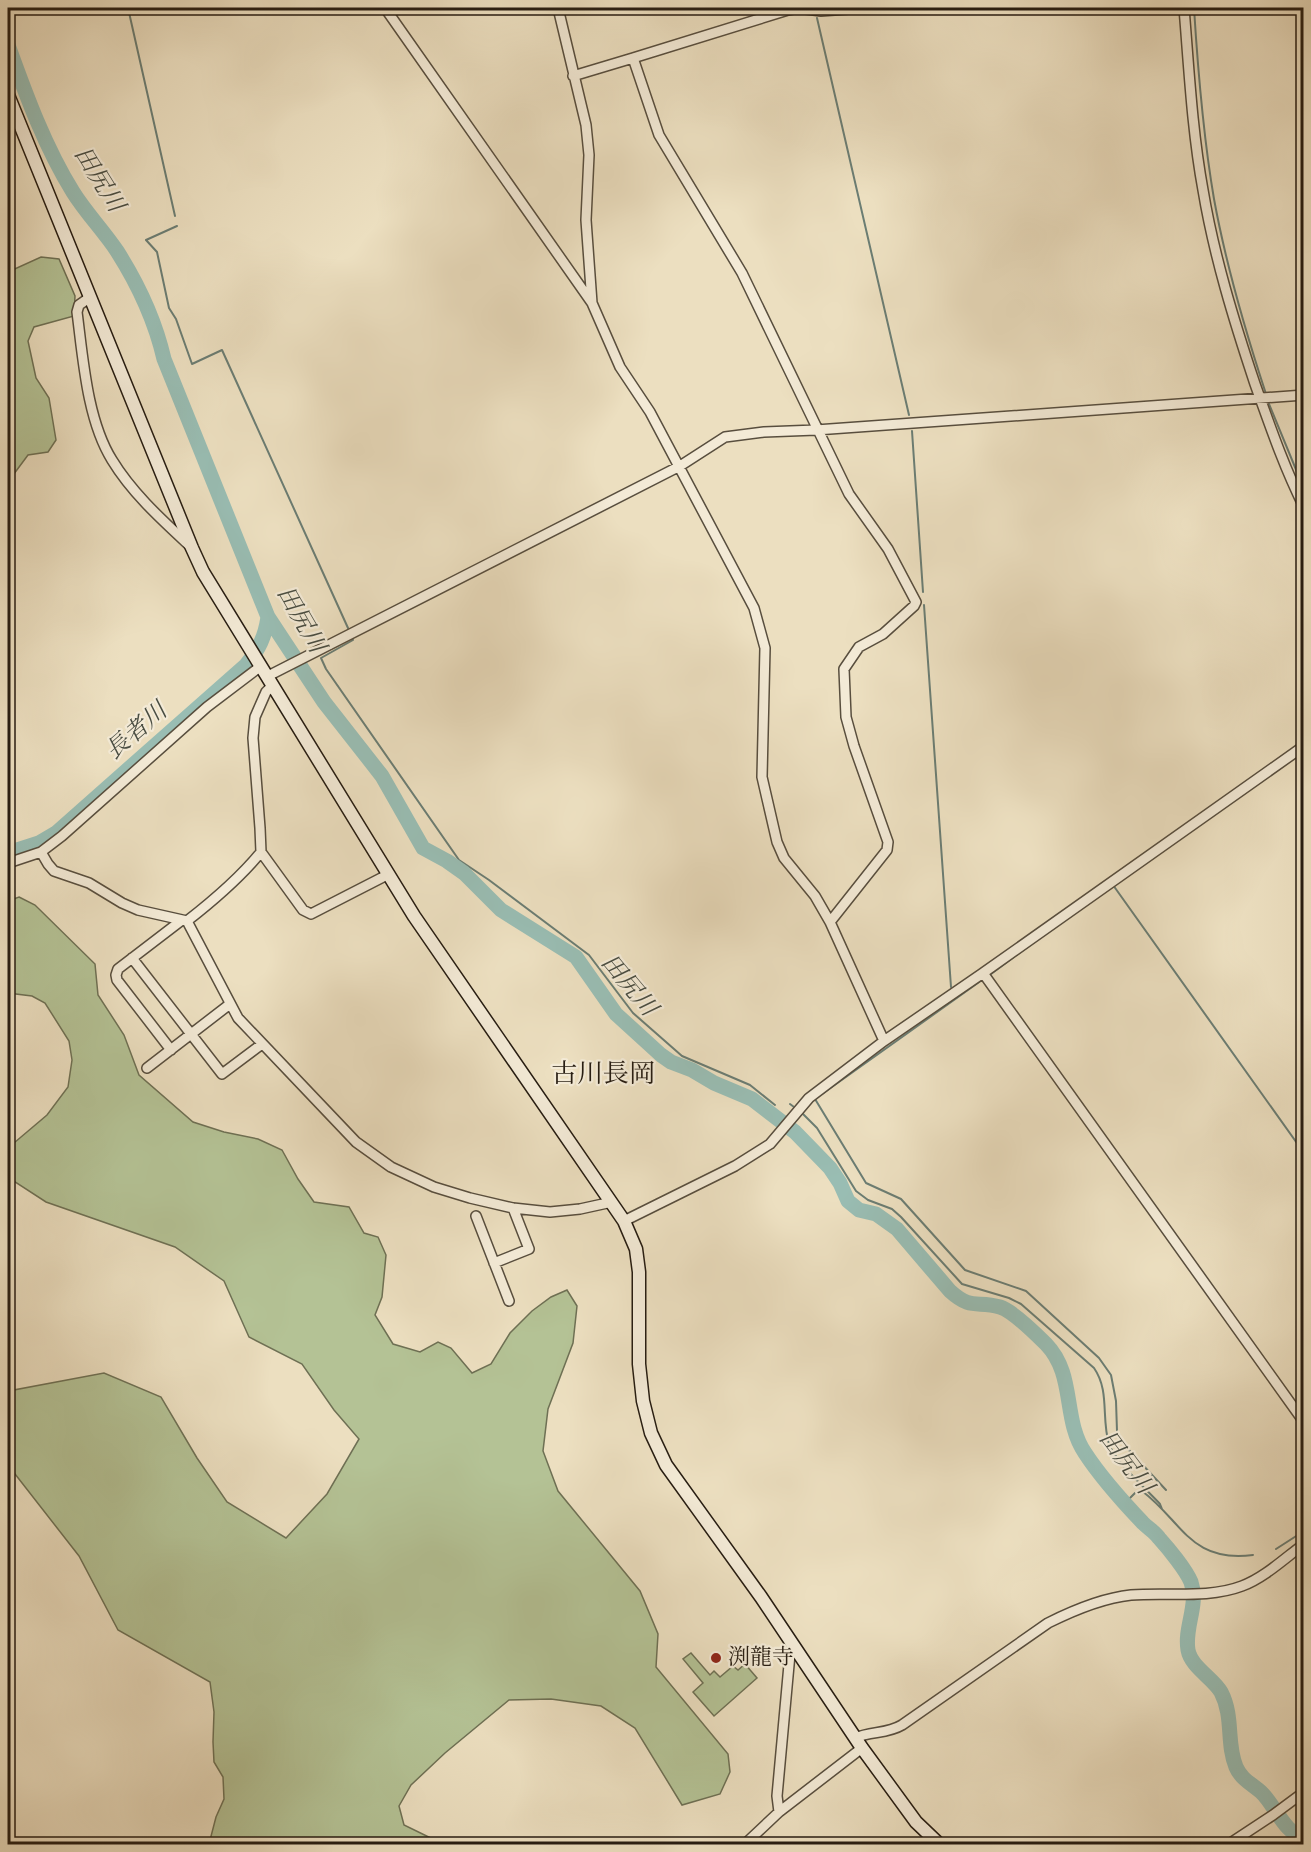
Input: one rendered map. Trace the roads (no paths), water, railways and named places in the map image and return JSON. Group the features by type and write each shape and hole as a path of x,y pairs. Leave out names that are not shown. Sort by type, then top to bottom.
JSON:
{"street":[{"path":"385,8 592,303 620,367 650,412 754,608 765,648 762,765 764,789 777,842 784,858 815,896 830,922 884,1041"},
{"path":"558,8 586,125 589,155 586,220 592,303"},
{"path":"573,76 788,10 862,8"},
{"path":"1184,8 1191,96 1203,190 1230,303 1275,442 1304,507"},
{"path":"633,58 659,135 742,273 816,430 849,494 888,549 916,602 883,634 859,647 844,669 846,717 888,842 887,850 830,922"},
{"path":"8,95 88,298 192,548 217,597 440,956 624,1221 636,1249 639,1272 639,1364 643,1401 651,1432 666,1465 858,1743 916,1822 939,1845"},
{"path":"88,298 79,304 78,312 83,361 102,440 123,477 160,519 192,548"},
{"path":"8,863 41,852 207,707 265,672 287,665 680,466 725,437 764,432 1304,395"},
{"path":"265,672 266,692 255,717 253,738 261,852 303,910 311,914 389,874"},
{"path":"624,1221 735,1166 770,1144 809,1098 884,1041 1304,746"},
{"path":"41,852 54,871 89,883 138,910 184,921 238,1018 356,1142 391,1167 434,1187 513,1208 550,1212 580,1209 612,1202"},
{"path":"171,1050 117,980 118,969 217,897 249,867 261,852"},
{"path":"132,958 222,1074 262,1044"},
{"path":"983,973 1304,1422"},
{"path":"147,1068 230,1004"},
{"path":"494,1263 529,1249 513,1208"},
{"path":"476,1216 508,1301"},
{"path":"745,1845 858,1743 864,1734 892,1731 902,1725 1048,1623 1073,1611 1131,1595 1225,1591 1244,1586 1304,1544"},
{"path":"779,1812 777,1796 791,1643"},
{"path":"1228,1845 1304,1792"}],"waterway":[{"path":"128,8 175,216"},
{"path":"1194,8 1201,104 1214,199 1237,297 1266,394"},
{"path":"817,18 909,415"},
{"name":"田尻川","path":"8,45 37,120 63,175 78,200 117,251 145,303 164,359 268,617 324,702 382,776 423,848 464,873 501,910 576,957 616,1014 661,1055 714,1083 752,1099 795,1132 830,1168 848,1201 859,1210 876,1214 897,1229 950,1291 969,1303 992,1305 1005,1309 1046,1344 1062,1369 1073,1426 1085,1453 1120,1498 1168,1548 1191,1582 1193,1608 1187,1641 1188,1650 1193,1662 1217,1687 1225,1701 1231,1749 1238,1771 1261,1792 1291,1831 1304,1838"},
{"path":"177,226 146,240 157,252 169,308 176,319 192,364 222,350 348,628"},
{"path":"1269,404 1304,489"},
{"path":"912,431 923,592"},
{"path":"924,605 951,987"},
{"name":"長者川","path":"8,853 39,843 56,833 246,665 261,642 268,617"},
{"path":"352,637 353,640 321,658 326,669 459,860 589,955 633,1013 682,1056 750,1085 775,1105"},
{"path":"1113,885 1304,1153"},
{"path":"991,974 1037,940"},
{"path":"822,1094 982,980"},
{"path":"815,1099 866,1183 901,1199 965,1270 1026,1291 1099,1358 1111,1375 1116,1401 1117,1431 1127,1448 1166,1490"},
{"path":"790,1104 794,1107"},
{"path":"801,1112 817,1128 856,1191 868,1200 892,1209 962,1284 1009,1298 1021,1304 1094,1368 1104,1395 1107,1434 1112,1451 1162,1509"},
{"path":"1125,1503 1135,1493 1142,1491 1189,1538 1201,1546 1215,1553 1232,1556 1253,1555"},
{"path":"1276,1549 1304,1531"}],"place":[{"name":"渕龍寺","path":"716,1658"}],"district":[{"name":"古川長岡","path":"603,1075"}]}
